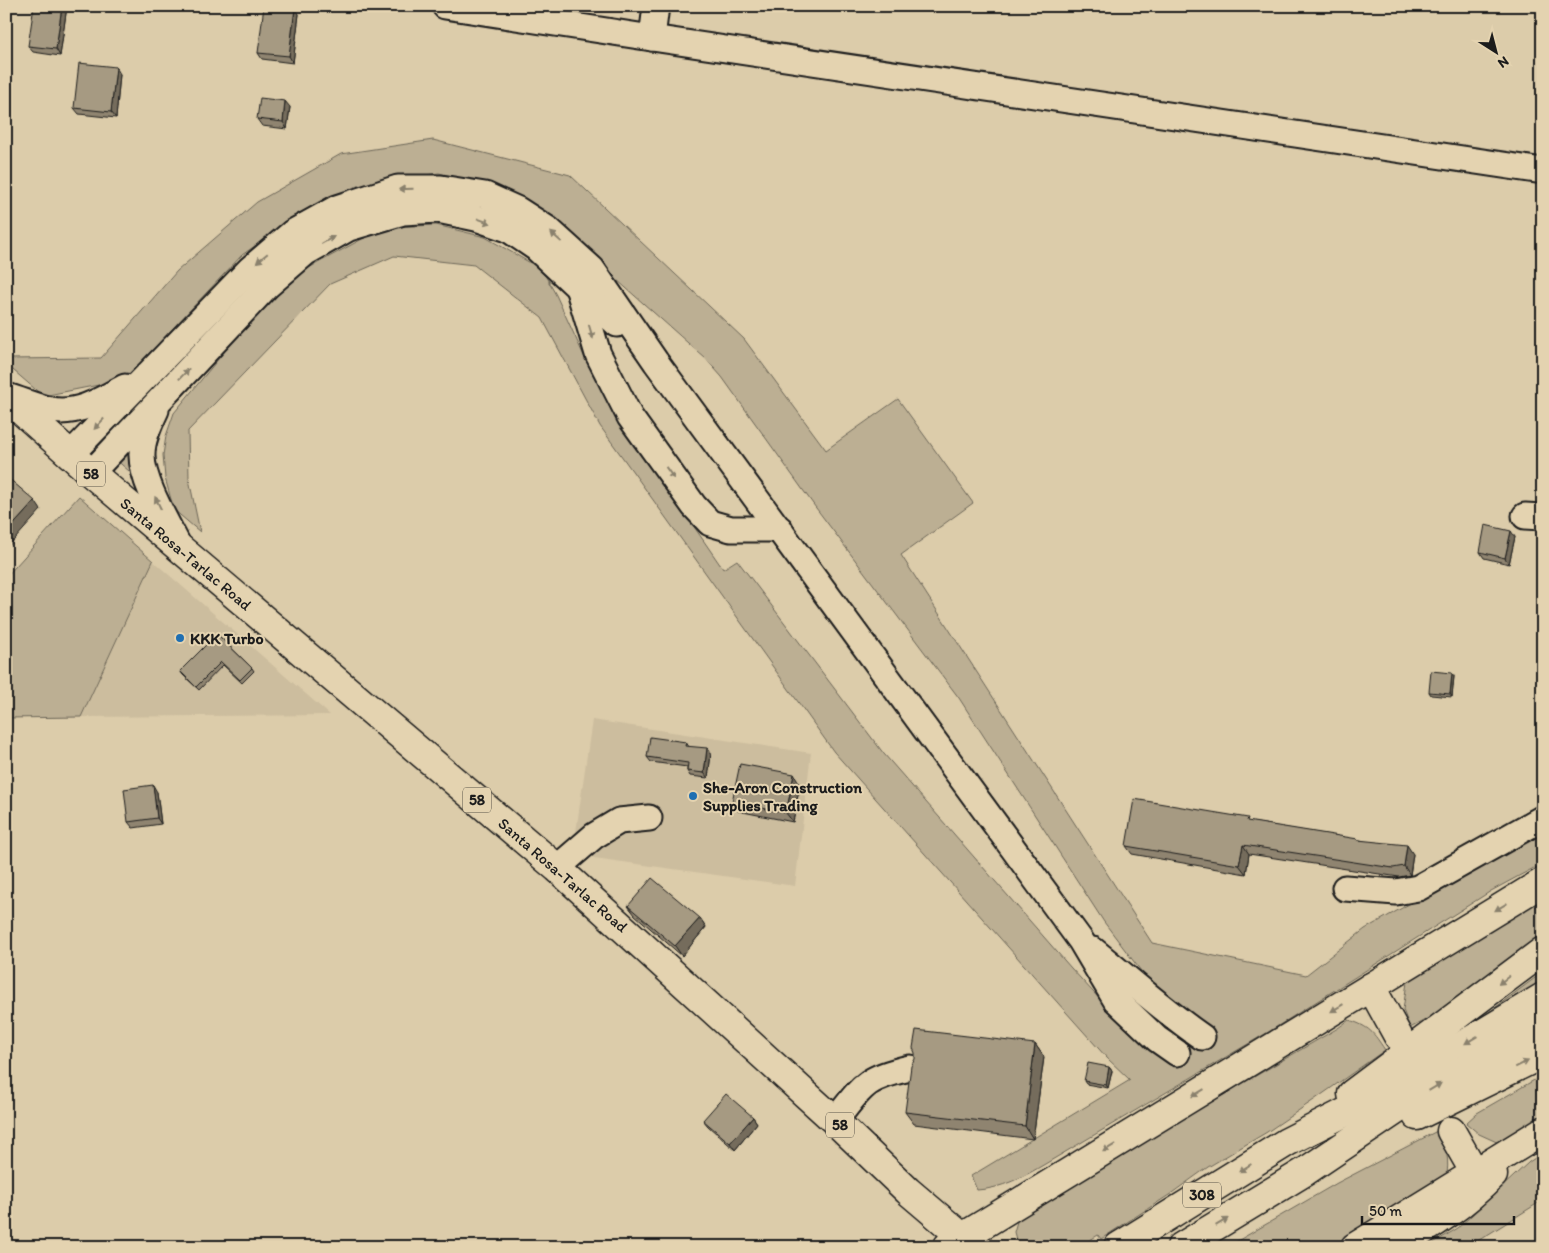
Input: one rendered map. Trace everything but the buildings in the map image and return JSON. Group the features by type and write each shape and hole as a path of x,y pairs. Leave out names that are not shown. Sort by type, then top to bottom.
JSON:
{"highway":[{"name":"Santa Rosa-Tarlac Road","path":"6,396 90,473 557,868 835,1121 961,1243"},
{"path":"961,1243 1543,882"},
{"path":"1287,1142 1543,951"},
{"path":"1371,987 1398,1036"},
{"path":"1287,1142 1384,1093 1543,997"},
{"path":"1306,1171 1401,1107 1543,1022"},
{"path":"1306,1171 1543,1054"},
{"path":"1451,1131 1475,1173"},
{"path":"1355,1247 1533,1137"},
{"path":"1396,1247 1441,1220 1465,1202 1533,1137"},
{"name":"308","path":"1118,1247 1287,1142"},
{"name":"308","path":"1180,1247 1306,1171"}],"street":[{"path":"446,6 1543,171"},
{"path":"652,38 656,6"},
{"path":"70,455 250,269 292,233 337,208 398,188 441,188 485,195 518,210 541,225 592,269 656,362 1081,941 1116,1000 1157,1039 1177,1053"},
{"path":"90,473 267,286 305,253 349,228 403,212 438,210 476,218 508,229 536,248 656,362"},
{"path":"578,286 598,354 630,417 694,506 710,523 731,529 780,529"},
{"path":"6,396 52,410 72,409 94,404 145,376"},
{"path":"164,394 148,427 142,454 146,479 179,547"},
{"path":"557,868 594,836 619,821 649,818"},
{"path":"1345,888 1396,892 1418,888 1543,818"},
{"path":"1081,941 1135,983 1176,1019 1202,1037"},
{"path":"835,1121 858,1090 867,1082 884,1074 910,1068"}],"shaded area":[{"path":"433,140 570,175 744,339 826,450 898,399 973,503 901,555 1152,943 1306,975 1365,929 1543,828 1543,863 1491,891 1270,1031 1037,1169 1004,1184 977,1190 971,1176 1130,1080 1107,1058 834,752 600,426 542,318 474,265 394,256 330,284 188,431 189,479 200,532 174,510 165,478 163,455 166,436 174,413 261,307 305,270 375,232 393,227 436,225 485,237 534,265 546,277 605,397 723,569 737,560 884,754 1071,968 1105,1005 1126,992 1190,1045 1207,1034 1158,991 1104,922 959,698 813,504 722,377 706,359 599,264 559,223 529,201 495,187 439,173 396,179 286,224 242,255 124,380 43,396 6,364 6,359 101,358 177,271 257,202 341,154"},
{"path":"131,439 137,478 114,458"},
{"path":"79,496 153,561 81,717 6,718 6,577"},
{"name":"KKK Turbo","path":"153,561 330,715 81,717"},
{"name":"She-Aron Construction Supplies Trading","path":"592,720 811,753 795,886 594,858 575,839"},
{"path":"1543,898 1543,938 1444,1010 1410,1028 1403,1010 1407,982"},
{"path":"1543,972 1543,982 1484,1016"},
{"path":"1349,1020 1362,1025 1370,1031 1385,1050 1267,1132 1208,1167 1101,1239 1098,1235 1079,1247 1018,1247 1014,1232 1018,1218 1058,1191"},
{"path":"1543,1075 1543,1117 1501,1144 1479,1134 1466,1123 1477,1113"},
{"path":"1437,1131 1447,1154 1446,1180 1338,1247 1227,1247 1337,1183"},
{"path":"1543,1153 1543,1200 1468,1247 1427,1247 1458,1228 1529,1162"}],"place":[{"name":"KKK Turbo","path":"180,638"},
{"name":"She-Aron Construction Supplies Trading","path":"693,796"}]}
